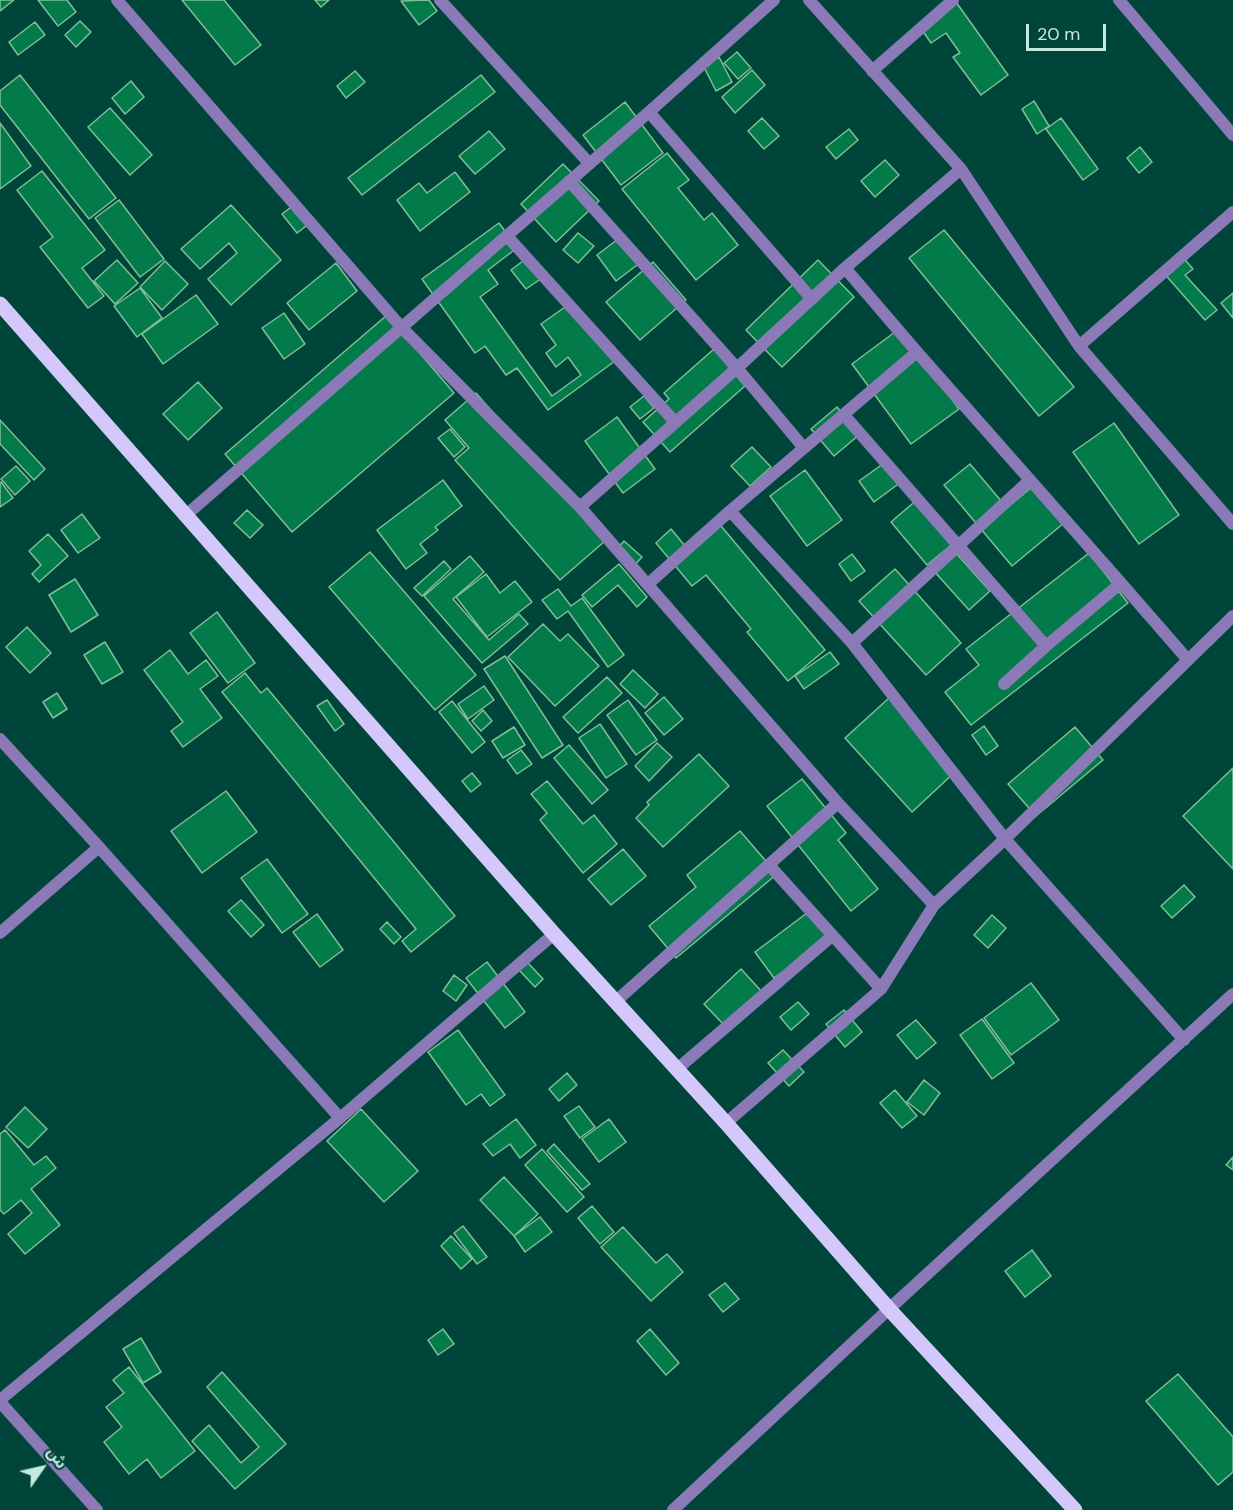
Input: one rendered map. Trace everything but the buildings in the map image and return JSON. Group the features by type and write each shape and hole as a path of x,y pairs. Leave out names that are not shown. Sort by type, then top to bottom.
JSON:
{"main road":[{"path":"0,304 554,934 726,1123 889,1309 1076,1510"}],"street":[{"path":"117,0 402,328 580,507 838,803 934,905"},
{"path":"441,0 590,163"},
{"path":"185,516 649,112 774,0"},
{"path":"809,0 961,169 1079,346 1233,524"},
{"path":"872,71 953,0"},
{"path":"1119,0 1233,135"},
{"path":"649,112 811,298"},
{"path":"580,507 737,368 844,268 961,169"},
{"path":"568,181 737,368 804,448"},
{"path":"1079,346 1233,212"},
{"path":"507,236 675,422"},
{"path":"844,268 1188,660"},
{"path":"648,584 916,352"},
{"path":"844,415 1046,646"},
{"path":"852,643 1030,480"},
{"path":"730,511 852,643 1005,839 1184,1040"},
{"path":"1004,684 1121,583"},
{"path":"726,1123 881,989 934,905 1005,839 1233,616"},
{"path":"0,739 340,1118"},
{"path":"615,1002 838,803"},
{"path":"0,933 99,847"},
{"path":"770,865 881,989"},
{"path":"97,1510 0,1401 340,1118 554,934"},
{"path":"676,1070 832,936"},
{"path":"673,1510 1233,994"}]}
